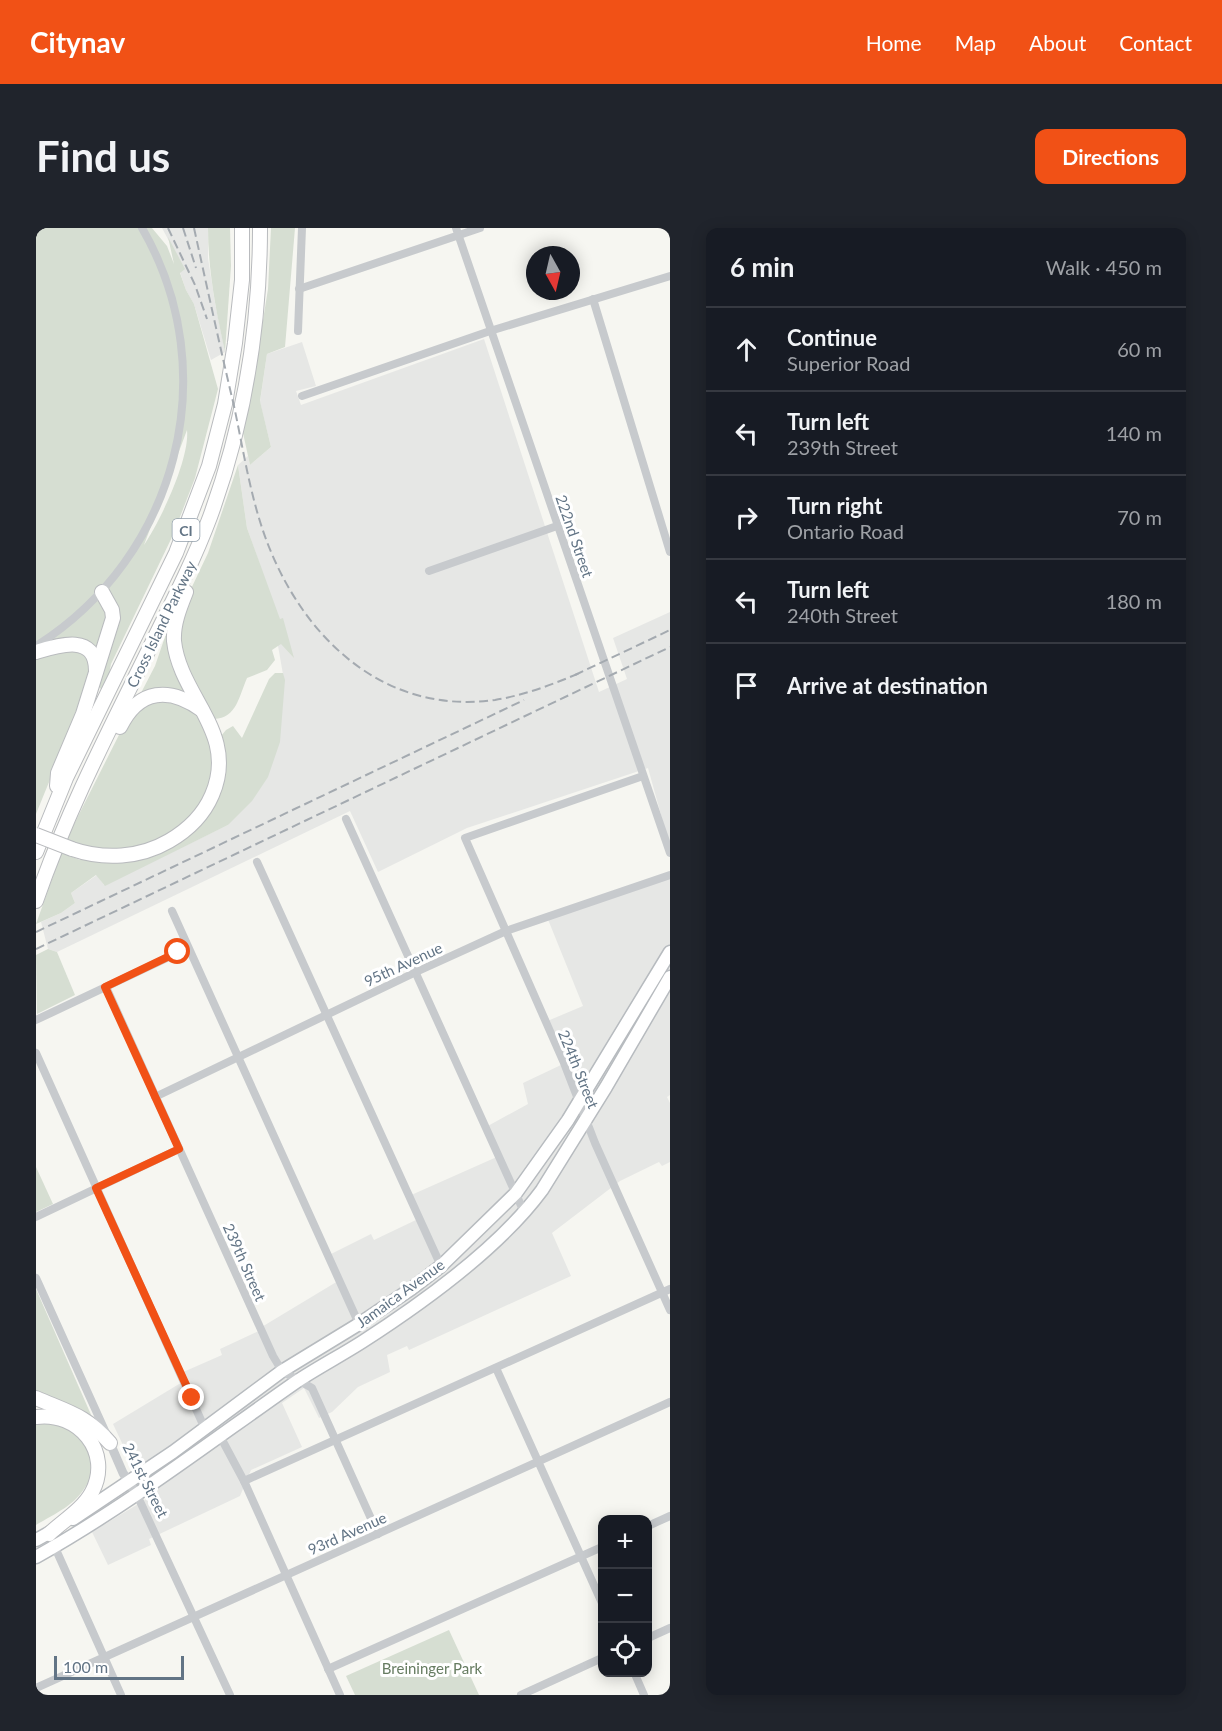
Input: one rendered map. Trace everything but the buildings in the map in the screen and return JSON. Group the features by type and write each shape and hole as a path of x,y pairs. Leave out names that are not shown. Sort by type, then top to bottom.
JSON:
{"highway":[{"name":"Cross Island Parkway","path":"37,845 176,553 209,466 225,404 236,343 242,280 243,228"},
{"name":"Cross Island Parkway","path":"36,901 62,830 200,541 233,445 249,370 258,293 260,228"},
{"path":"37,845 72,849 100,856 133,854 165,843 193,824 210,800 219,765 214,733 178,658 174,638 178,615 187,592 200,541"},
{"path":"53,808 58,773 83,714 113,618 112,610 102,592"},
{"path":"36,652 67,644 82,645 95,659 96,673"},
{"path":"99,752 134,706 147,698 160,695 174,696 202,710"},
{"path":"36,1398 80,1416 96,1427 110,1443"},
{"path":"36,1417 55,1417 76,1426 91,1441 98,1461 97,1481 90,1495 82,1505 42,1537"}],"main road":[{"name":"Jamaica Avenue","path":"42,1537 129,1483 282,1371 359,1324 441,1266 516,1193 579,1100 670,952"},
{"name":"Jamaica Avenue","path":"36,1557 137,1495 298,1381 362,1342 442,1285 509,1228 542,1191 586,1121 670,976"}],"street":[{"path":"36,646 63,627 102,592 135,549 154,514 173,463 182,408 182,360 176,316 163,272 142,228"},
{"path":"298,331 302,228"},
{"path":"299,289 457,231 480,228"},
{"name":"222nd Street","path":"457,231 670,853"},
{"path":"302,396 490,331 670,276"},
{"path":"593,299 664,516 670,552"},
{"path":"429,571 557,526"},
{"name":"224th Street","path":"643,776 465,838 579,1100 586,1121 666,1291 670,1310"},
{"path":"346,819 524,1212"},
{"path":"257,862 441,1266"},
{"name":"95th Avenue","path":"155,1097 506,931 670,875"},
{"path":"172,911 359,1324"},
{"path":"36,1020 188,948"},
{"name":"239th Street","path":"105,987 273,1356 282,1371 312,1388 378,1534"},
{"path":"36,1053 205,1429"},
{"path":"36,1217 179,1149"},
{"name":"241st Street","path":"36,1278 123,1473 137,1495 230,1695"},
{"path":"244,1481 666,1291"},
{"path":"496,1368 598,1592"},
{"name":"93rd Avenue","path":"36,1688 670,1402"},
{"path":"220,1436 244,1481 340,1695"},
{"path":"652,1524 670,1516"},
{"path":"42,1537 54,1547 121,1695"},
{"path":"328,1669 598,1549"},
{"path":"652,1636 670,1628"},
{"path":"521,1695 598,1660"},
{"path":"636,1677 644,1695"}],"shaded area":[{"path":"162,228 208,228 208,258 225,352 211,360 194,304 180,272 184,269"},
{"path":"484,339 599,692 627,679 613,638 670,612 670,847 648,768 467,828 378,872 350,811 57,952 48,949 41,922 61,913 75,903 71,893 97,875 104,885 228,825 284,680 274,623 259,562 247,528 238,465 248,456 250,465 271,447 260,402 267,354 302,342 316,386 296,391 301,405"},
{"path":"670,875 670,1095 667,1097 670,1103 670,1162 662,1166 659,1162 620,1181 552,1233 571,1276 409,1350 407,1346 387,1355 390,1372 358,1387 332,1412 319,1418 304,1388 282,1403 302,1447 251,1470 240,1496 149,1539 151,1545 108,1565 92,1532 148,1498 113,1424 184,1381 181,1373 222,1355 220,1349 261,1330 260,1328 338,1281 327,1256 371,1234 374,1240 418,1219 409,1196 499,1156 486,1127 528,1104 523,1083 561,1065 545,1022 583,1006 547,917"}],"green space":[{"path":"36,228 152,228 167,246 174,264 168,237 185,269 180,273 194,304 218,389 195,478 173,535 111,664 102,690 98,686 58,760 36,814","holes":["187,430 187,442 173,489 144,545"]},
{"path":"208,228 230,228 231,266 225,352 211,275"},
{"path":"271,228 295,228 285,347 267,354 260,401 271,447 250,465 243,433 268,289"},
{"path":"238,465 247,528 280,619 283,618 294,658 281,644 272,650 275,660 267,670 247,678 236,705 228,715 214,719 180,651 181,610 208,553"},
{"path":"170,622 190,694 144,694 142,691 155,666"},
{"path":"275,673 283,673 285,680 280,742 268,777 252,801 228,825 105,886 96,875 71,893 75,903 61,913 36,924 66,840 126,721 150,702 173,700 193,712 207,733 213,761 208,791 189,819 155,841 134,848 112,851 91,849 70,842 65,854 80,860 81,858 115,862 203,820 221,736 233,726 242,738 269,679"},
{"path":"48,949 57,952 75,995 37,1014 36,955"},
{"path":"36,1167 53,1204 36,1212"},
{"path":"36,1289 92,1417 78,1408 36,1391"},
{"path":"54,1421 80,1435 93,1459 91,1485 87,1484 71,1503 36,1525 36,1423"},
{"name":"Breininger Park","path":"449,1630 479,1695 355,1695 346,1676"}],"railway":[{"path":"168,228 195,285 207,319"},
{"path":"183,228 196,268"},
{"path":"194,228 257,513 269,547 285,581 305,613 329,641 356,665 386,683 419,696 456,702 506,698 539,689 582,672"},
{"path":"575,675 670,630"},
{"path":"36,949 670,647"},
{"path":"36,932 524,700"}],"route":[{"path":"178,952 105,987 179,1149 96,1188 192,1398"}]}
